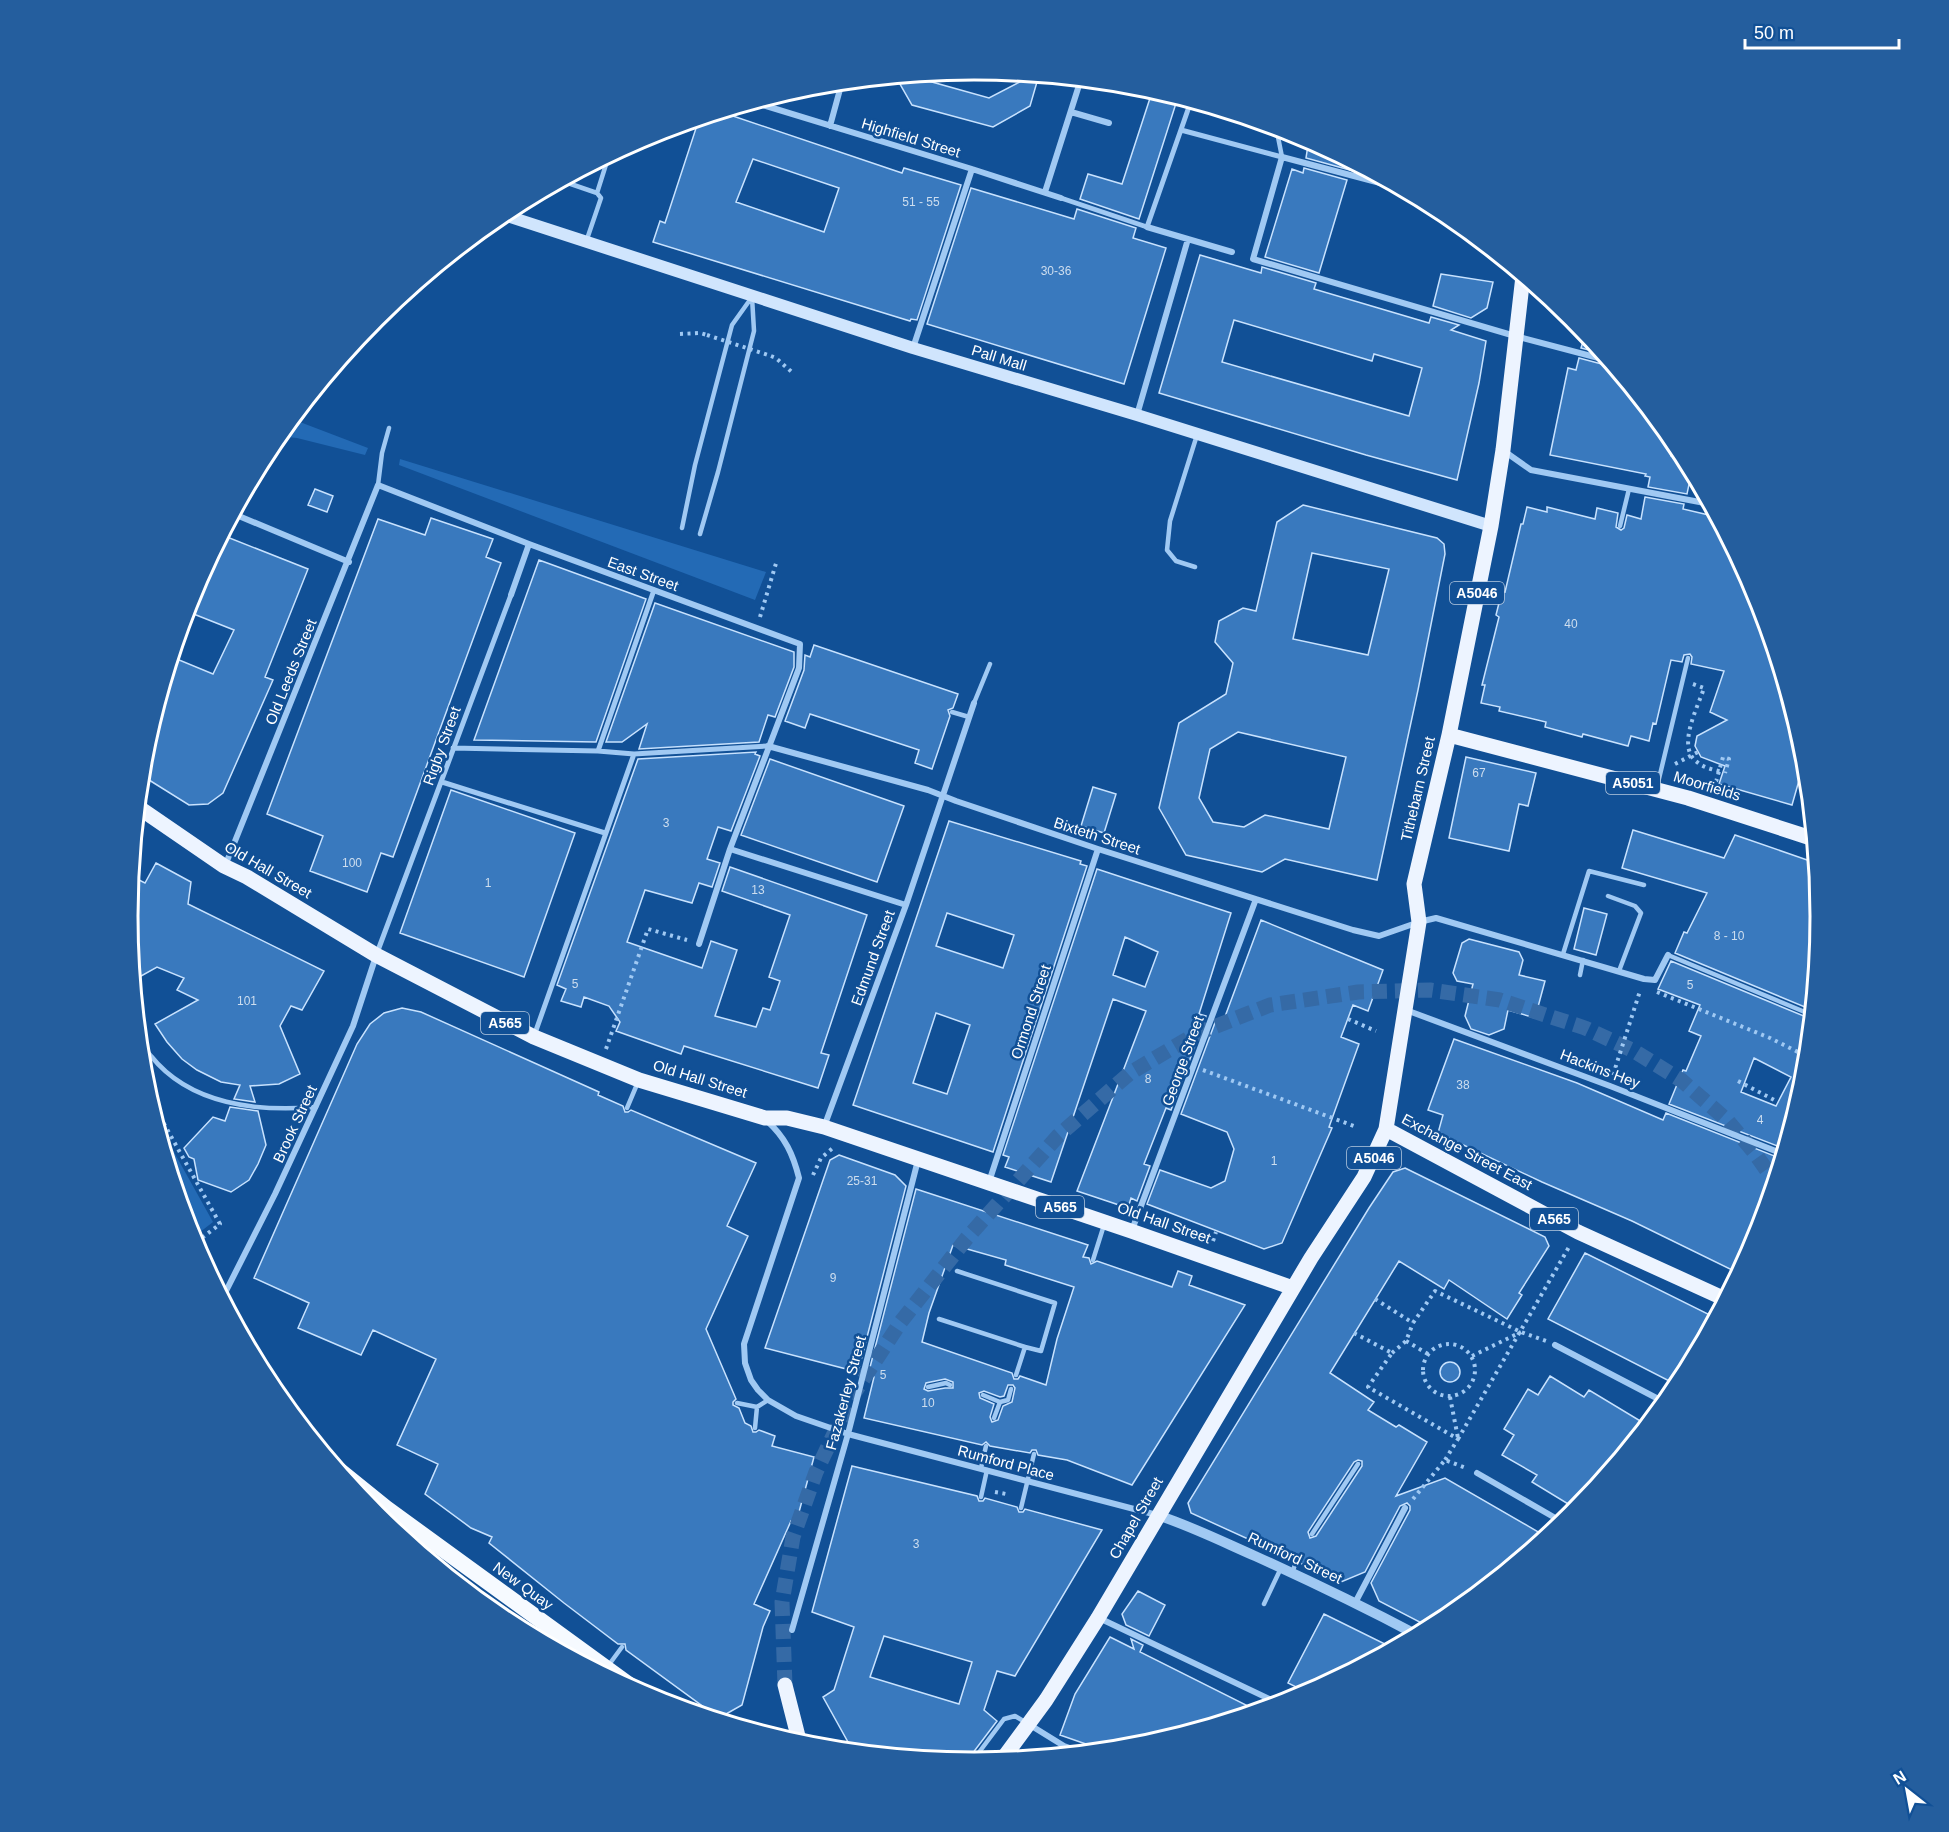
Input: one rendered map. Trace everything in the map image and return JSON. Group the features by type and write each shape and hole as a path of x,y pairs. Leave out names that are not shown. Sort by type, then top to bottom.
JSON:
{"highway":[{"name":"New Quay","path":"381,1505 598,1662"}],"main road":[{"name":"Pall Mall","path":"513,218 913,348 1137,415 1491,526"},
{"name":"Tithebarn Street","path":"1293,1288 1364,1177 1386,1129 1407,1010 1419,922 1414,884 1449,735 1491,526 1503,450 1522,284"},
{"name":"Moorfields","path":"1449,735 1689,798 1807,837"},
{"name":"Old Hall Street","path":"145,812 224,866 247,877 376,955 534,1037 601,1065 639,1080 765,1118 787,1118 824,1127 1293,1288"},
{"name":"Exchange Street East","path":"1386,1129 1578,1232 1719,1296"},
{"name":"Chapel Street","path":"1008,1751 1098,1618 1293,1288"},
{"path":"785,1685 797,1733"}],"street":[{"path":"1045,192 1079,86"},
{"path":"830,126 839,91"},
{"name":"Highfield Street","path":"766,106 1061,198"},
{"path":"1147,227 1189,107"},
{"path":"1071,112 1109,123"},
{"path":"1181,130 1373,181"},
{"path":"1282,158 1253,259 1515,336 1597,358"},
{"path":"913,348 972,169"},
{"path":"1061,198 1232,252"},
{"path":"1137,415 1188,239"},
{"path":"1503,450 1531,470 1701,502"},
{"name":"East Street","path":"378,486 800,644 802,669 768,746 730,849 699,944"},
{"name":"Old Leeds Street","path":"224,866 378,486"},
{"path":"240,516 349,562"},
{"name":"Rigby Street","path":"376,955 442,782 528,544"},
{"path":"598,751 654,590"},
{"name":"Edmund Street","path":"824,1127 906,904 974,703"},
{"path":"453,748 598,751 634,754 768,746"},
{"name":"Bixteth Street","path":"768,746 928,790 1098,849 1353,930 1379,936 1436,918 1644,979 1655,980"},
{"path":"534,1037 634,754"},
{"path":"442,782 605,833"},
{"path":"730,849 906,904"},
{"name":"Ormond Street","path":"988,1184 1098,849"},
{"name":"George Street","path":"1131,1231 1256,899"},
{"name":"Brook Street","path":"226,1290 275,1194 353,1026 376,955"},
{"path":"1655,980 1668,955"},
{"name":"Hackins Hey","path":"1407,1010 1777,1152"},
{"path":"765,1118 780,1132 793,1154 799,1178 744,1344 751,1380 768,1400"},
{"name":"Fazakerley Street","path":"792,1630 848,1434 918,1160"},
{"path":"1555,1345 1657,1398"},
{"name":"Rumford Place","path":"768,1400 796,1416 848,1434 1157,1515"},
{"path":"1477,1473 1555,1517"},
{"path":"1355,1603 1405,1508"},
{"name":"Rumford Street","path":"1157,1515 1180,1522 1292,1573 1408,1631"},
{"path":"1098,1618 1269,1699"},
{"path":"1029,1724 1067,1747"}],"lane":[{"path":"1278,137 1282,158"},
{"path":"597,193 606,166"},
{"path":"571,184 597,193 601,198 586,243"},
{"path":"682,528 695,465 732,326 752,297"},
{"path":"700,534 754,331 752,297"},
{"path":"378,486 382,453 389,428"},
{"path":"1195,567 1176,561 1167,550 1170,521 1197,434"},
{"path":"1620,526 1629,489"},
{"path":"1656,789 1688,658"},
{"path":"974,703 990,664"},
{"path":"952,712 969,717"},
{"path":"1563,954 1589,871 1644,885"},
{"path":"1608,896 1635,906 1641,912 1619,971"},
{"path":"1668,955 1805,1012"},
{"path":"1580,975 1583,960"},
{"path":"150,1056 176,1081 214,1100 257,1107 292,1109 316,1107"},
{"path":"627,1108 639,1080"},
{"path":"1093,1260 1104,1222"},
{"path":"939,1318 1041,1351 1055,1303 957,1271"},
{"path":"1017,1372 1025,1347"},
{"path":"928,1387 950,1384"},
{"path":"983,1395 1000,1402 1008,1400 1011,1389"},
{"path":"737,1403 757,1407 768,1400"},
{"path":"994,1418 1000,1402"},
{"path":"755,1428 757,1407"},
{"path":"981,1497 986,1446"},
{"path":"1021,1508 1034,1454"},
{"path":"1312,1534 1358,1464"},
{"path":"1292,1573 1296,1562"},
{"path":"1264,1604 1281,1568"},
{"path":"607,1667 622,1647"},
{"path":"979,1752 1004,1719 1016,1716 1029,1724"}],"path":[{"path":"680,334 700,333 771,356 794,374"},
{"path":"757,628 777,560"},
{"path":"1693,684 1704,688 1688,737 1687,748 1694,761 1722,773"},
{"path":"1672,766 1698,752"},
{"path":"601,1065 648,930 699,944"},
{"path":"1610,1086 1644,979"},
{"path":"1655,980 1657,991 1799,1053"},
{"path":"1347,1019 1376,1031"},
{"path":"1210,1072 1354,1126"},
{"path":"1738,1082 1778,1102"},
{"path":"166,1129 220,1224 203,1237"},
{"path":"813,1175 821,1158 840,1143"},
{"path":"1213,1241 1216,1232"},
{"path":"1405,1508 1445,1460 1570,1246"},
{"path":"1458,1439 1368,1387 1392,1353 1406,1341 1413,1323 1435,1291 1521,1332 1555,1345"},
{"path":"1375,1299 1413,1323"},
{"path":"1472,1356 1521,1332"},
{"path":"1354,1333 1392,1353"},
{"path":"1406,1341 1428,1354"},
{"path":"1446,1344 1456,1345 1465,1349 1472,1356 1475,1365 1473,1383 1459,1395 1450,1397 1439,1395 1429,1387 1424,1377 1424,1365 1428,1354 1436,1348 1446,1344"},
{"path":"1450,1397 1458,1439"},
{"path":"1445,1460 1477,1473"},
{"path":"994,1491 1006,1494"}],"shaded area":[{"path":"300,422 368,448 365,455 289,437"},
{"path":"400,459 766,572 755,600 399,465"},
{"path":"171,1146 213,1222 200,1232 182,1185"}],"building":[{"path":"928,81 989,98 1022,81 1037,82 1030,106 993,127 912,105 900,83"},
{"path":"1150,99 1176,105 1139,219 1080,199 1088,174 1122,184"},
{"path":"732,116 902,173 904,168 961,185 917,320 911,319 910,321 653,242 660,221 665,223 696,128","holes":["753,159 839,188 824,232 736,202"]},
{"path":"1307,149 1350,169 1350,170 1306,158"},
{"path":"1304,168 1347,180 1319,273 1265,257 1292,169 1303,173"},
{"path":"971,188 1074,219 1077,209 1136,228 1133,238 1166,248 1124,384 927,324"},
{"path":"1200,255 1261,273 1262,267 1316,283 1314,289 1429,323 1431,317 1459,325 1451,330 1486,341 1457,480 1159,393","holes":["1234,320 1372,361 1374,354 1422,368 1409,416 1222,362"]},
{"path":"1441,274 1493,282 1487,308 1471,318 1433,306"},
{"path":"1583,343 1590,350 1581,348"},
{"path":"1579,358 1603,365 1670,451 1689,482 1687,494 1648,487 1650,477 1645,476 1646,474 1550,455 1568,368 1576,370"},
{"path":"315,489 333,496 327,512 308,505"},
{"path":"1645,497 1684,504 1683,509 1708,515 1725,546 1767,647 1782,699 1799,779 1792,805 1719,784 1725,766 1701,757 1695,746 1697,736 1727,720 1710,712 1724,671 1691,664 1690,654 1684,655 1682,662 1671,660 1656,724 1653,723 1649,741 1631,736 1628,746 1545,727 1546,722 1499,711 1500,707 1481,703 1485,685 1482,685 1499,617 1496,615 1502,591 1505,592 1527,507 1547,512 1547,507 1595,519 1597,508 1618,513 1616,527 1621,530 1624,528 1627,515 1641,519"},
{"path":"1303,505 1437,538 1444,544 1445,554 1418,690 1377,880 1285,859 1262,872 1186,855 1159,808 1179,723 1226,694 1233,663 1215,642 1219,621 1243,608 1256,611 1277,522","holes":["1312,553 1389,569 1368,655 1293,639","1238,732 1346,757 1329,829 1265,815 1244,827 1213,822 1199,798 1210,749"]},
{"path":"431,518 493,539 486,557 501,563 393,857 381,853 367,892 310,871 323,836 267,814 378,519 425,535"},
{"path":"229,538 308,569 265,677 273,680 223,793 208,804 189,805 149,780 167,699 178,660 213,674 234,630 195,614"},
{"path":"539,560 646,599 596,742 474,740"},
{"path":"655,603 794,652 794,667 775,717 768,715 759,742 639,749 647,724 622,742 606,742"},
{"path":"814,645 958,694 953,708 948,710 950,716 932,769 915,763 919,750 810,714 805,728 785,721 804,670 805,655 810,657"},
{"path":"756,752 755,754 760,756 731,831 718,827 707,859 720,863 712,887 699,883 692,903 645,890 627,942 702,968 711,941 737,950 715,1016 756,1027 763,1008 770,1010 780,981 769,977 790,915 722,891 730,867 867,915 821,1053 829,1055 818,1088 684,1046 681,1054 616,1031 620,1022 609,1006 584,997 581,1007 561,1001 566,989 557,985 638,759"},
{"path":"1466,757 1536,773 1528,806 1519,804 1509,851 1449,838"},
{"path":"770,759 904,806 877,882 741,835"},
{"path":"1093,787 1116,794 1104,833 1081,826"},
{"path":"451,790 575,833 524,977 400,933"},
{"path":"949,821 1081,861 1080,864 1087,866 993,1152 853,1105","holes":["947,913 1014,935 1003,968 936,946","936,1013 970,1025 947,1094 913,1083"]},
{"path":"1633,830 1724,858 1735,835 1809,861 1811,916 1806,1007 1675,953 1684,932 1687,933 1707,893 1622,868"},
{"path":"156,863 191,882 188,904 324,971 302,1010 291,1006 280,1026 300,1074 279,1084 250,1086 255,1102 234,1099 240,1085 221,1082 197,1070 182,1059 167,1042 155,1024 198,1000 177,990 184,978 157,967 140,976 139,880 145,883"},
{"path":"1097,869 1231,913 1199,1014 1206,1016 1171,1110 1166,1108 1144,1164 1150,1166 1137,1201 1131,1198 1128,1208 1077,1191 1146,1011 1113,999 1051,1182 1005,1167 1009,1157 1003,1155","holes":["1125,937 1158,952 1145,987 1113,975"]},
{"path":"1584,908 1607,914 1596,955 1574,949"},
{"path":"1261,920 1383,970 1368,1011 1353,1005 1341,1037 1359,1044 1329,1127 1332,1128 1282,1243 1264,1249 1147,1204 1160,1170 1211,1188 1225,1181 1234,1149 1227,1132 1181,1114 1216,1020 1223,1022"},
{"path":"1469,939 1519,952 1523,960 1519,975 1545,981 1535,1018 1508,1010 1504,1029 1489,1035 1471,1029 1465,1016 1473,984 1457,981 1453,973 1462,943"},
{"path":"1671,961 1805,1016 1795,1079 1778,1146 1669,1104 1683,1070 1686,1071 1701,1036 1689,1031 1700,1005 1658,989","holes":["1754,1058 1791,1077 1776,1106 1741,1092"]},
{"path":"402,1008 421,1012 599,1092 598,1095 623,1106 625,1112 631,1110 756,1163 727,1226 748,1236 706,1329 736,1399 733,1405 739,1408 745,1423 751,1426 753,1432 759,1430 775,1436 772,1446 814,1457 796,1523 791,1521 754,1604 770,1611 763,1627 742,1705 726,1714 705,1708 626,1650 625,1644 618,1644 489,1543 492,1537 471,1528 425,1494 438,1464 397,1445 436,1359 373,1330 361,1355 298,1328 309,1303 254,1278 357,1044 370,1024 384,1013"},
{"path":"1454,1039 1577,1083 1663,1120 1666,1113 1775,1156 1767,1185 1732,1270 1632,1221 1438,1133 1443,1115 1428,1110"},
{"path":"230,1107 258,1111 266,1145 249,1180 231,1192 198,1180 194,1159 189,1157 184,1148 213,1117 225,1121"},
{"path":"839,1155 895,1175 906,1186 858,1372 765,1348 830,1160"},
{"path":"1405,1168 1545,1237 1549,1246 1519,1293 1522,1295 1507,1319 1449,1280 1444,1289 1399,1261 1330,1373 1374,1402 1368,1410 1427,1442 1396,1496 1445,1478 1539,1532 1484,1580 1421,1623 1379,1601 1371,1583 1410,1510 1407,1503 1400,1506 1365,1572 1341,1582 1300,1563 1298,1558 1292,1559 1191,1513 1188,1503 1393,1172","holes":["1362,1461 1362,1466 1316,1536 1310,1538 1308,1532 1354,1462"]},
{"path":"916,1189 1088,1245 1083,1257 1089,1258 1091,1264 1097,1261 1172,1287 1178,1271 1192,1276 1189,1285 1245,1305 1132,1485 1067,1460 1038,1455 1036,1450 1030,1453 990,1446 986,1442 982,1445 864,1418 874,1377 868,1375","holes":["953,1245 1006,1260 1005,1265 1074,1287 1057,1339 1046,1385 1020,1376 1014,1379 1012,1373 922,1342 929,1313","945,1379 953,1382 953,1388 928,1391 924,1389 926,1383","1008,1385 1013,1385 1015,1388 1012,1402 1003,1406 998,1420 992,1422 990,1417 994,1404 980,1398 979,1393 984,1391 1000,1397 1004,1396"]},
{"path":"1585,1253 1709,1315 1670,1381 1548,1319"},
{"path":"1450,1362 1457,1365 1460,1372 1457,1379 1450,1382 1443,1379 1440,1372 1443,1365"},
{"path":"1550,1376 1584,1397 1589,1390 1641,1421 1603,1468 1569,1504 1532,1482 1537,1475 1502,1455 1514,1435 1504,1429 1528,1389 1538,1395"},
{"path":"852,1466 977,1496 979,1501 985,1498 1017,1507 1019,1512 1025,1509 1102,1530 1015,1676 997,1671 984,1710 997,1721 974,1752 920,1751 848,1742 823,1697 834,1690 854,1627 812,1612","holes":["884,1636 972,1662 959,1704 870,1677"]},
{"path":"1138,1591 1165,1605 1149,1636 1126,1625 1122,1614"},
{"path":"1324,1614 1385,1644 1298,1688 1288,1683"},
{"path":"1110,1637 1134,1649 1131,1639 1143,1645 1140,1652 1248,1706 1191,1724 1087,1744 1060,1735 1075,1694"}],"tunnel":[{"path":"785,1685 782,1602 793,1537 816,1472 851,1398 900,1323 967,1238 1058,1136 1130,1073 1196,1034 1270,1005 1358,992 1430,990 1500,1000 1585,1028 1634,1051 1681,1080 1727,1120 1770,1175"}]}
